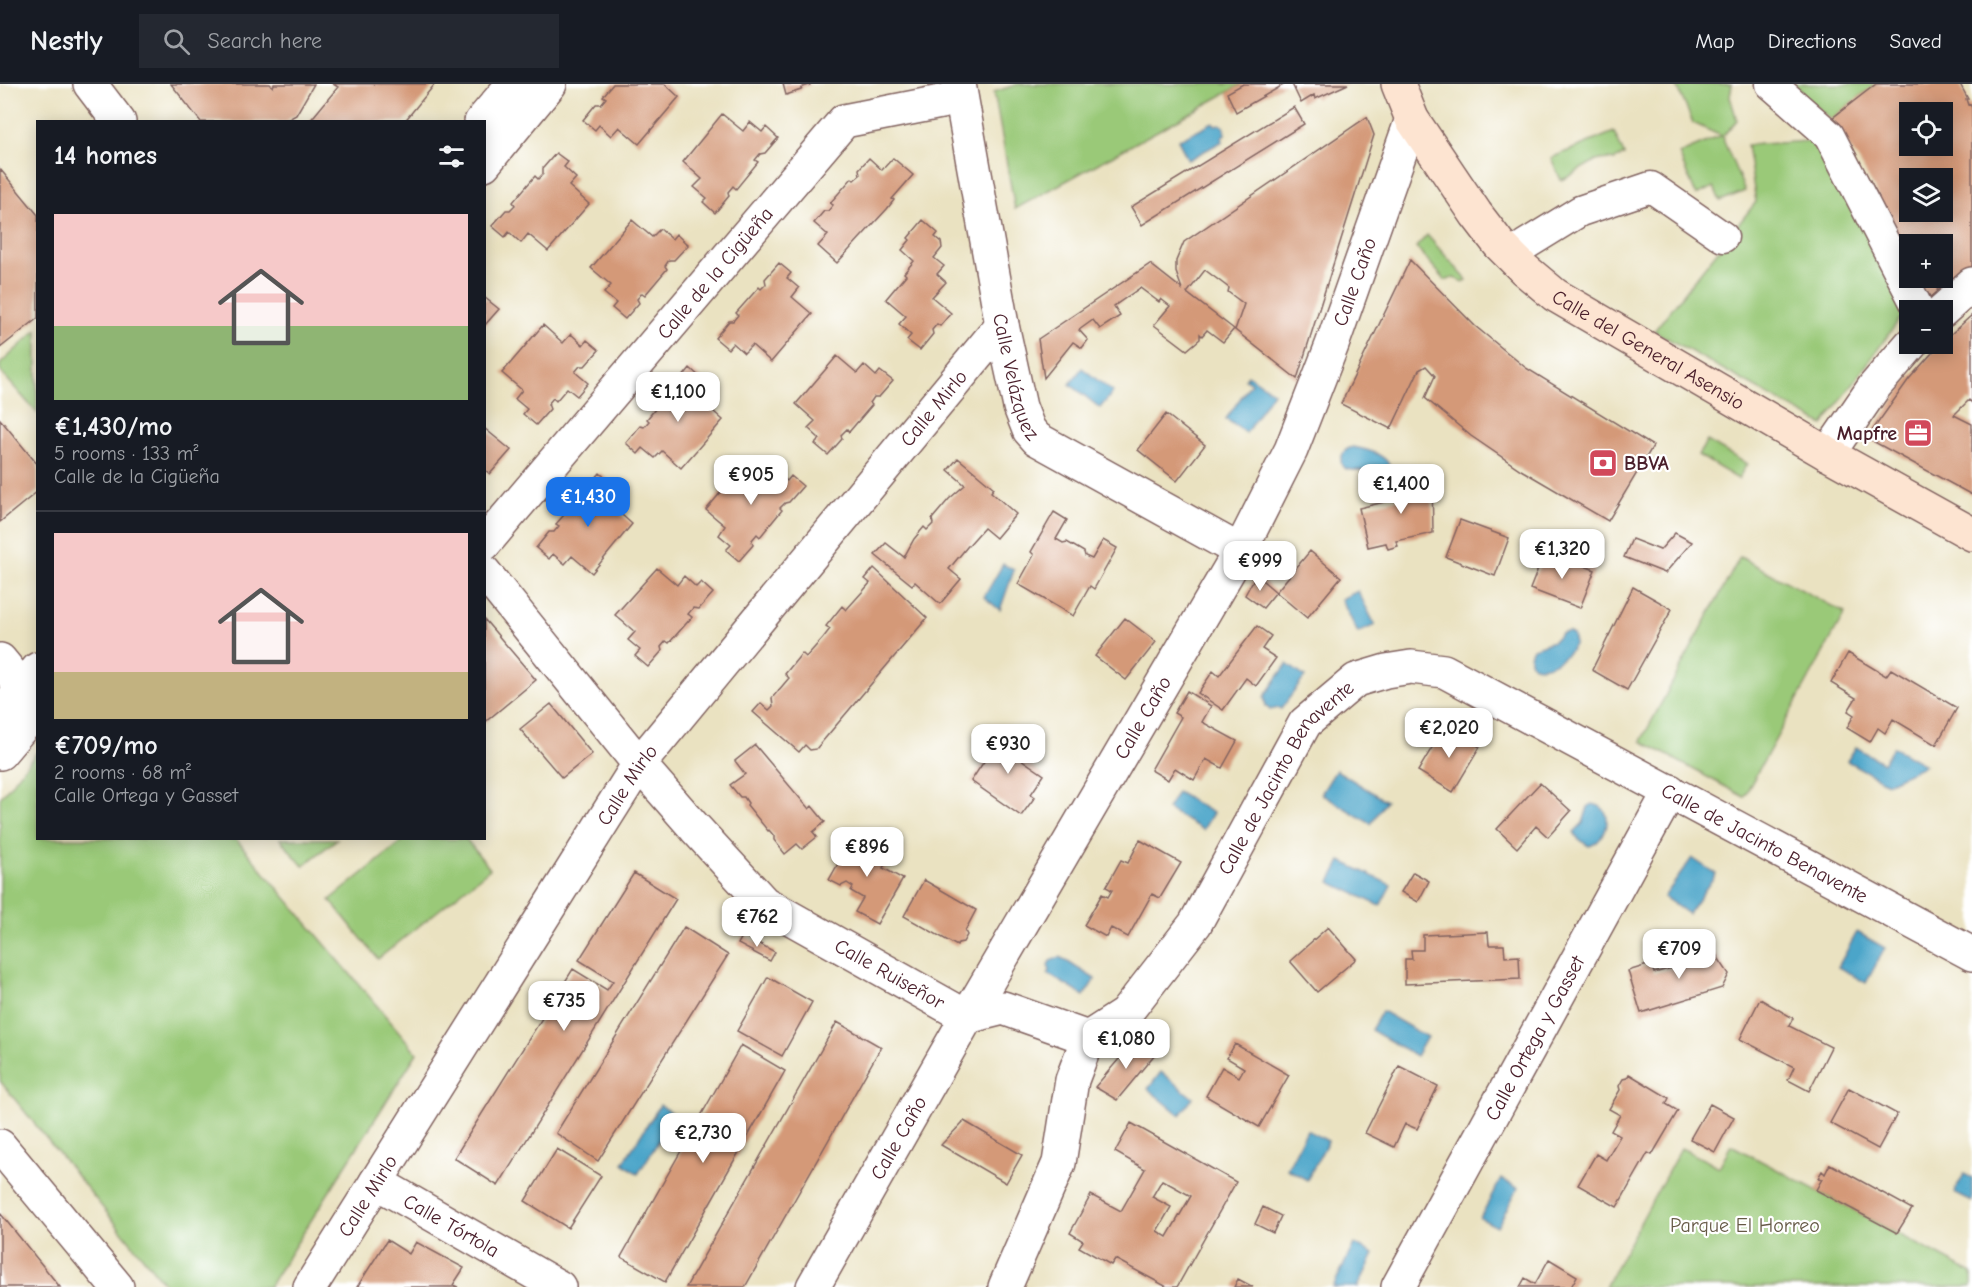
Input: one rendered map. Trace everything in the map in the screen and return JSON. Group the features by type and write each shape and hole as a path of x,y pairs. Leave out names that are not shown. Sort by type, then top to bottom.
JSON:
{"main road":[{"name":"Calle del General Asensio","path":"1398,84 1412,119 1476,214 1499,244 1555,295 1828,454 1972,534"}],"street":[{"path":"90,84 117,120"},
{"path":"483,120 513,84"},
{"path":"486,162 550,84"},
{"path":"1771,84 1829,135 1914,300"},
{"name":"Calle Velázquez","path":"960,91 1002,325 1020,407 1029,430 1038,439 1240,551"},
{"name":"Calle de la Cigüeña","path":"486,542 844,121 960,91"},
{"name":"Calle Caño","path":"813,1287 967,1017 1240,551 1291,450 1332,345 1412,119"},
{"path":"1525,245 1580,211 1651,187 1723,237"},
{"path":"1953,301 1972,284"},
{"name":"Calle Mirlo","path":"310,1287 639,764 1002,325"},
{"path":"1828,454 1874,387 1902,354"},
{"name":"Calle Ruiseñor","path":"486,574 639,764 764,903 967,1017 1003,1008 1088,1038"},
{"path":"0,660 34,693"},
{"name":"Calle de Jacinto Benavente","path":"1088,1038 1125,1014 1195,924 1305,723 1356,680 1386,671 1411,667 1444,671 1972,954"},
{"path":"0,715 34,693"},
{"path":"0,753 34,693"},
{"name":"Calle Ortega y Gasset","path":"1398,1287 1670,791"},
{"path":"1005,1287 1059,1162 1072,1080 1088,1038"},
{"path":"0,1146 117,1287"},
{"name":"Calle Tórtola","path":"376,1182 559,1287"}],"green space":[{"path":"1018,84 1243,84 1015,209 994,92"},
{"path":"1676,84 1732,84 1730,97 1737,120 1722,137 1745,191 1720,201 1714,187 1696,195 1679,154 1721,136 1693,123"},
{"path":"1788,84 1876,84 1831,119"},
{"path":"1614,132 1624,155 1615,160 1593,162 1561,180 1551,158"},
{"path":"1826,140 1899,283 1899,288 1901,288 1907,300 1899,300 1899,320 1823,425 1654,331 1756,202 1747,145"},
{"path":"1427,235 1467,280 1463,282 1454,278 1445,280 1416,247"},
{"path":"36,331 36,412 0,371 0,364"},
{"path":"1707,441 1747,464 1738,479 1698,455"},
{"path":"1740,557 1845,613 1744,797 1641,741"},
{"path":"36,753 36,840 237,840 417,1053 269,1287 167,1287 0,1081 0,798"},
{"path":"281,840 336,840 303,866"},
{"path":"404,840 467,840 490,869 378,959 330,900"},
{"name":"Parque El Horreo","path":"1731,1145 1972,1273 1972,1287 1605,1287 1681,1148 1719,1167"}],"water":[{"path":"1213,122 1215,125 1220,124 1224,127 1223,141 1188,160 1178,140"},
{"path":"1082,368 1113,392 1100,408 1070,384"},
{"path":"1248,375 1273,392 1246,433 1226,419 1251,383 1245,379"},
{"path":"1353,447 1368,450 1386,460 1389,464 1388,477 1379,478 1368,472 1349,470 1342,466 1344,452"},
{"path":"1003,564 1014,570 1000,610 984,597"},
{"path":"1358,591 1375,625 1358,633 1341,599"},
{"path":"1568,632 1573,635 1575,643 1569,652 1552,664 1536,666 1531,663 1533,648 1553,641 1561,633"},
{"path":"1287,664 1305,677 1281,709 1270,710 1266,706 1264,697"},
{"path":"1856,747 1883,763 1893,747 1925,765 1887,783 1847,761"},
{"path":"1336,770 1386,801 1371,824 1321,794"},
{"path":"1177,792 1213,813 1203,830 1167,809"},
{"path":"1592,804 1605,811 1607,825 1600,839 1589,846 1579,840 1574,832 1583,823 1588,807"},
{"path":"1692,858 1716,874 1688,914 1664,897"},
{"path":"1341,861 1391,885 1380,906 1330,882"},
{"path":"1857,932 1885,948 1866,983 1838,967"},
{"path":"1060,957 1095,979 1084,996 1048,974 1050,961"},
{"path":"1382,1011 1427,1037 1416,1056 1371,1030"},
{"path":"1161,1072 1193,1098 1180,1115 1148,1089"},
{"path":"660,1105 675,1115 638,1174 623,1163"},
{"path":"1307,1130 1328,1141 1307,1180 1287,1169"},
{"path":"1964,1174 1972,1178 1972,1202 1954,1193"},
{"path":"1501,1179 1518,1188 1497,1227 1480,1218"},
{"path":"1354,1244 1374,1254 1358,1287 1333,1287"}],"building":[{"path":"171,84 270,84 273,87 274,84 314,84 296,115 287,120 199,120"},
{"path":"333,84 435,84 406,120 311,120 338,87"},
{"path":"613,84 665,84 679,97 639,144 619,127 611,136 599,125 595,130 583,120 596,104 601,104 606,98 603,96"},
{"path":"783,84 810,84 810,85 786,95"},
{"path":"1243,84 1285,84 1236,112 1227,93"},
{"path":"1292,84 1348,84 1315,99 1314,95 1301,103"},
{"path":"1876,84 1960,84 1968,99 1966,99 1968,105 1970,104 1972,108 1972,266 1953,279 1953,234 1899,234 1899,240 1882,205 1880,206 1876,199 1879,197 1831,119"},
{"path":"1294,107 1304,124 1142,225 1131,207"},
{"path":"722,114 743,131 750,122 762,132 766,127 778,138 765,153 760,154 755,160 758,162 736,189 733,186 728,192 729,196 715,213 703,202 707,198 694,187 702,179 683,162"},
{"path":"1367,117 1374,135 1297,379 1235,330 1244,304 1228,292 1229,288 1205,270 1187,293 1234,329 1223,342 1207,330 1202,336 1200,334 1200,339 1187,350 1154,325 1170,306 1161,299 1159,302 1140,288 1114,306 1120,316 1100,329 1093,320 1079,330 1088,340 1082,348 1073,342 1044,378 1038,339 1150,264 1182,289 1176,272 1176,261 1184,242"},
{"path":"556,153 568,162 564,167 576,178 569,186 589,204 548,251 528,234 521,243 509,232 505,237 492,226 506,210 510,210 515,205 513,202 535,176 538,179 543,174 543,168"},
{"path":"869,158 882,170 893,158 913,175 892,199 894,200 887,209 837,263 818,246 828,235 814,223 824,211 828,211 833,205 830,203 852,178 854,180 860,175 859,169"},
{"path":"0,169 36,213 36,320 0,348"},
{"path":"632,220 652,237 660,229 672,239 676,234 688,245 674,260 669,260 665,266 667,269 645,295 642,293 637,299 639,303 625,319 612,308 616,303 604,293 611,285 591,268"},
{"path":"923,220 938,233 935,237 941,242 942,248 934,258 944,266 937,274 946,282 932,297 951,313 940,326 937,324 932,330 933,334 920,350 907,340 911,335 899,324 906,316 886,299 906,275 904,273 914,261 902,250 910,240 908,238"},
{"path":"1410,260 1475,326 1526,368 1653,446 1608,521 1521,470 1471,436 1425,398 1435,376 1426,366 1419,370 1391,429 1341,404"},
{"path":"779,263 791,273 787,278 799,288 792,297 812,314 771,362 752,345 744,353 733,343 728,349 715,338 729,321 733,321 738,315 736,313 759,287 761,289 766,284 765,279"},
{"path":"1922,288 1939,288 1938,292 1926,298"},
{"path":"486,299 499,309 486,324"},
{"path":"1972,315 1972,403 1969,400 1954,415 1972,424 1972,495 1867,438 1909,379 1931,354 1953,354 1953,332"},
{"path":"543,325 563,343 571,334 583,345 587,340 599,350 585,366 580,366 575,372 588,383 577,396 567,388 556,401 553,398 548,404 550,409 536,425 523,414 527,409 515,399 522,390 502,373"},
{"path":"837,356 857,373 864,365 876,376 880,371 893,381 879,397 874,397 870,403 872,405 849,432 847,429 841,435 842,439 828,455 815,444 820,439 808,428 815,421 796,404"},
{"path":"690,368 702,379 698,384 710,394 703,402 723,420 681,468 662,451 655,458 643,448 638,454 626,443 640,426 644,427 649,421 647,419 669,392 672,394 677,389 677,384"},
{"path":"1166,414 1205,445 1177,481 1138,450"},
{"path":"0,419 36,463 36,493 0,522"},
{"path":"486,430 511,450 490,474 486,471"},
{"path":"958,458 994,488 991,492 1016,514 996,538 984,528 967,547 949,569 961,579 940,604 915,582 912,585 875,555 886,543 904,557 924,527 927,530 933,524 932,519 965,485 948,470"},
{"path":"747,461 767,479 774,470 787,481 791,476 803,486 789,502 780,508 782,510 760,537 757,534 752,540 753,545 739,561 726,550 731,545 719,535 725,526 706,510"},
{"path":"600,473 612,484 608,489 620,499 613,507 632,524 592,573 572,556 565,564 553,554 549,559 536,548 549,532 554,532 559,526 556,524 579,498 582,500 586,489"},
{"path":"1406,476 1432,476 1433,533 1396,541 1398,546 1388,549 1386,543 1368,547 1359,508 1410,496"},
{"path":"1054,512 1067,520 1056,539 1063,543 1067,542 1084,552 1085,556 1092,559 1103,540 1117,548 1094,589 1090,586 1073,616 1018,584 1034,555 1031,552"},
{"path":"1460,520 1509,538 1495,576 1446,557"},
{"path":"1675,533 1692,542 1665,573 1624,557 1632,539 1660,550"},
{"path":"1310,551 1341,577 1307,618 1276,592"},
{"path":"1545,551 1595,570 1580,608 1530,589"},
{"path":"657,568 677,585 684,576 696,587 701,582 713,593 699,609 693,608 688,614 692,617 669,643 666,641 661,647 662,651 648,667 635,656 640,650 628,640 635,632 615,615"},
{"path":"874,568 927,618 816,749 810,750 805,745 799,752 753,712 761,703 769,710 773,706 772,698 789,678 785,674 802,653 806,657 823,638 830,629 826,626 842,606 846,610 870,583 865,579"},
{"path":"1256,575 1276,592 1263,608 1245,595"},
{"path":"1633,587 1672,609 1627,690 1592,670"},
{"path":"1125,618 1156,642 1126,680 1095,656"},
{"path":"486,621 536,680 486,721"},
{"path":"1257,626 1271,636 1262,649 1276,658 1256,686 1246,678 1223,710 1198,693 1213,671 1219,676"},
{"path":"1848,653 1886,676 1891,669 1957,708 1936,745 1893,719 1885,733 1878,728 1870,742 1847,728 1854,715 1848,711 1856,698 1831,683"},
{"path":"1187,691 1211,706 1202,722 1237,741 1222,768 1206,759 1194,780 1175,768 1168,780 1151,770 1181,717 1174,713"},
{"path":"551,704 592,754 562,778 520,729"},
{"path":"1445,726 1480,747 1453,792 1418,771"},
{"path":"1004,731 1025,746 1018,757 1044,775 1031,794 1035,797 1021,816 971,781"},
{"path":"755,745 809,809 812,806 825,822 813,832 817,837 802,849 797,844 785,854 774,840 774,836 747,805 744,797 740,797 730,785 745,774 735,761"},
{"path":"1540,783 1571,811 1548,837 1536,826 1517,848 1497,829"},
{"path":"854,835 890,855 883,868 903,879 877,924 855,912 863,898 851,891 853,887 847,883 841,886 829,880"},
{"path":"1140,840 1181,863 1160,898 1152,894 1128,937 1111,928 1106,937 1084,925 1102,894 1108,897 1112,890 1106,887 1121,860 1128,863"},
{"path":"1413,872 1429,881 1418,902 1401,892"},
{"path":"634,873 676,899 498,1186 454,1158 573,969 607,990 613,981 579,960"},
{"path":"924,880 976,910 965,931 967,935 957,946 904,916"},
{"path":"684,927 728,955 598,1161 556,1133"},
{"path":"1328,927 1356,959 1317,992 1290,961"},
{"path":"1488,932 1489,945 1504,945 1505,957 1519,956 1520,979 1405,984 1405,959 1412,959 1411,950 1423,950 1423,935"},
{"path":"743,935 775,952 770,961 738,944"},
{"path":"1710,946 1729,974 1722,988 1641,1013 1628,971 1651,964 1654,973 1679,966 1676,957"},
{"path":"768,977 812,1002 782,1056 737,1031"},
{"path":"1760,999 1793,1018 1789,1026 1831,1047 1809,1091 1788,1080 1794,1067 1740,1039"},
{"path":"837,1022 881,1047 745,1287 686,1287"},
{"path":"1137,1038 1155,1054 1117,1100 1095,1087"},
{"path":"1235,1044 1289,1075 1259,1127 1206,1096 1222,1067 1239,1077 1244,1068 1227,1058"},
{"path":"741,1045 785,1071 665,1282 621,1257"},
{"path":"1399,1066 1438,1086 1417,1129 1405,1124 1394,1147 1365,1133"},
{"path":"1629,1074 1669,1098 1666,1104 1678,1111 1652,1155 1648,1153 1617,1207 1578,1185 1596,1154 1606,1160 1620,1136 1611,1131 1620,1115 1609,1109 1620,1090 1619,1086 1623,1079"},
{"path":"1849,1088 1897,1114 1878,1149 1830,1123"},
{"path":"1710,1104 1734,1117 1715,1152 1690,1139"},
{"path":"964,1121 1022,1155 1006,1183 941,1145"},
{"path":"1131,1123 1236,1182 1177,1287 1167,1287 1115,1259 1111,1265 1079,1247 1083,1241 1070,1233 1091,1195 1121,1211 1145,1169 1115,1152","holes":["1162,1180 1191,1196 1167,1237 1157,1231 1171,1207 1152,1197"]},
{"path":"557,1149 601,1176 568,1228 525,1201"},
{"path":"1830,1164 1912,1209 1897,1233 1816,1190 1822,1179 1818,1178 1822,1171 1825,1174"},
{"path":"1263,1207 1281,1216 1273,1233 1255,1224"},
{"path":"0,1213 60,1287 0,1287"},
{"path":"387,1240 409,1254 416,1242 464,1268 453,1285 458,1287 357,1287"},
{"path":"1549,1259 1577,1276 1571,1287 1520,1287 1525,1278 1535,1284"},
{"path":"1238,1279 1253,1287 1234,1287"}],"place":[{"name":"Mapfre","path":"1918,433"},
{"name":"BBVA","path":"1603,463"}]}
